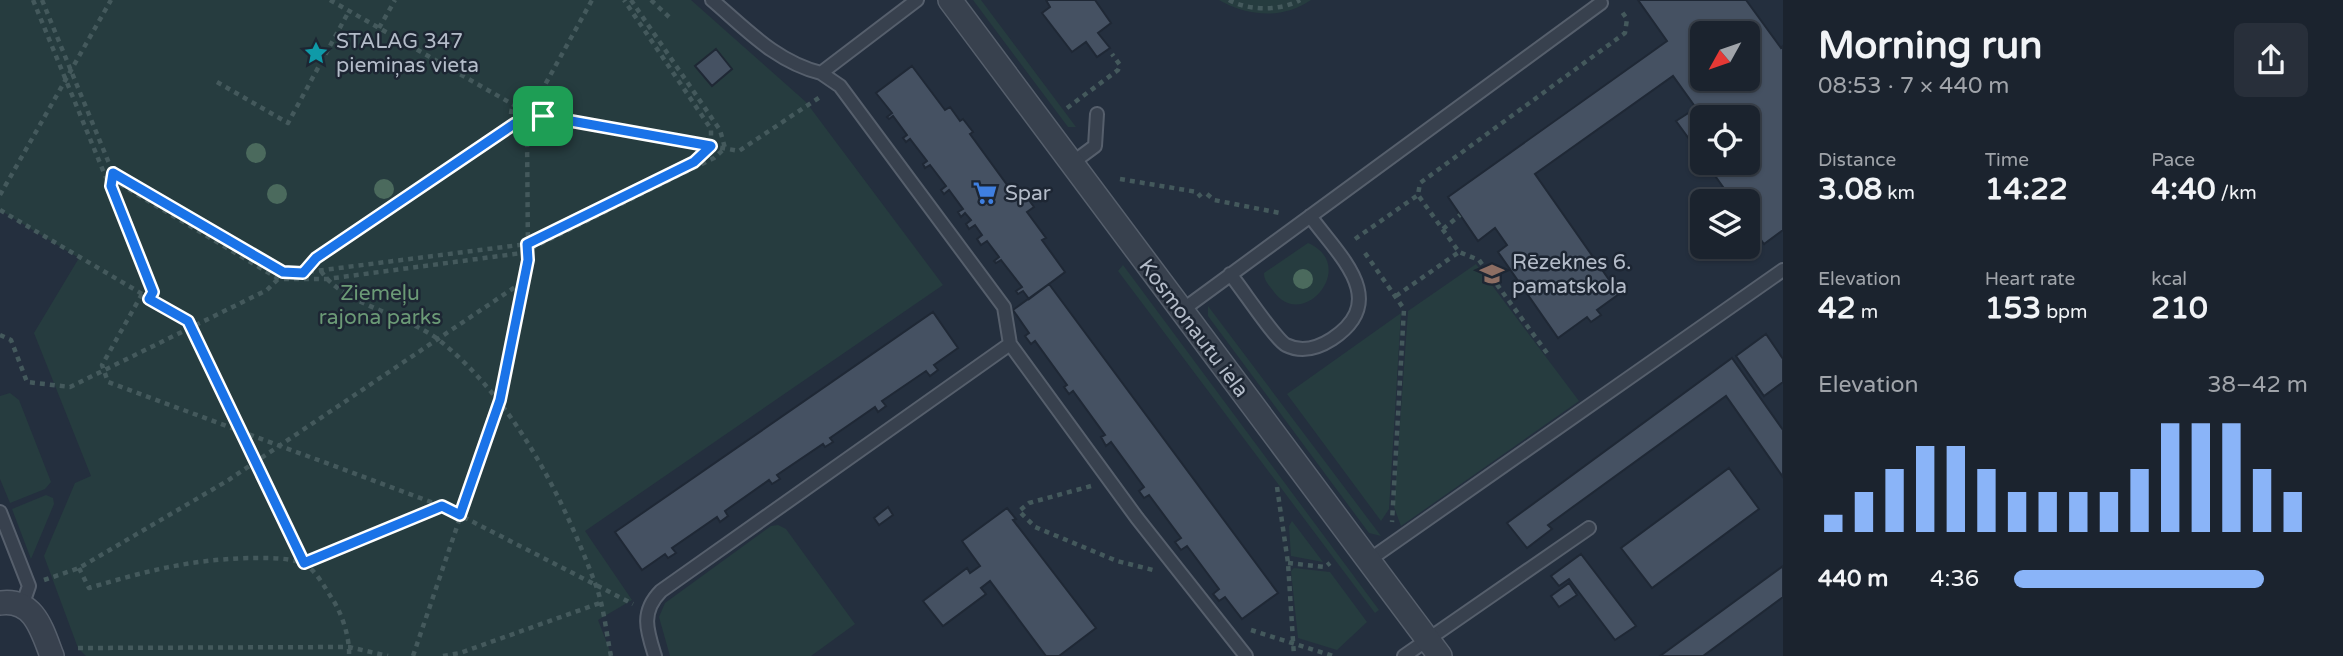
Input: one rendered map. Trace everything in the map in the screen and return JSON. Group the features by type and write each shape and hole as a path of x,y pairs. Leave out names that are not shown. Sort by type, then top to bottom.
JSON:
{"street":[{"name":"Kosmonautu iela","path":"950,0 1433,647"},
{"path":"17,598 38,619 52,656"}],"lane":[{"path":"712,0 779,57 800,68 821,73 841,86 1004,307 1010,344 1184,579 1245,656"},
{"path":"821,73 917,0"},
{"path":"1181,311 1607,2"},
{"path":"1072,163 1095,146 1097,114"},
{"path":"1230,274 1283,344 1299,349 1320,347 1345,330 1356,317 1360,301 1358,282 1311,216"},
{"path":"1369,561 1783,270"},
{"path":"655,656 646,627 646,610 661,592 1010,344"},
{"path":"0,512 17,598"},
{"path":"1404,656 1433,647 1589,528"}],"path":[{"path":"33,0 153,292 149,299"},
{"path":"42,0 113,173 111,186"},
{"path":"0,195 111,0"},
{"path":"330,0 514,105"},
{"path":"379,28 396,0"},
{"path":"536,100 592,0"},
{"path":"111,186 118,183 279,279 527,244 694,162 711,146 712,134 707,123 624,0"},
{"path":"631,0 720,130 725,148"},
{"path":"651,0 670,17"},
{"path":"1229,0 1239,5 1266,8 1300,0"},
{"path":"1355,239 1418,195 1420,183 1625,33 1627,19 1607,2"},
{"path":"217,82 288,123 349,10"},
{"path":"1067,108 1118,70 1120,65 1111,54"},
{"path":"543,116 711,146 745,149 802,107 841,86"},
{"path":"536,100 522,99 514,105 511,114 514,124 527,131 537,128 543,116"},
{"path":"536,100 543,116"},
{"path":"302,276 316,258 514,124"},
{"path":"413,656 500,400 528,251 527,131"},
{"path":"113,173 283,272 327,279 528,251 714,158 725,148"},
{"path":"1120,178 1197,192 1214,200 1288,215 1298,225"},
{"path":"1418,195 1459,252 1479,260 1547,353"},
{"path":"0,210 188,321 304,563 321,580 338,608 349,656"},
{"path":"1443,229 1461,215"},
{"path":"1326,238 1342,228 1349,230 1405,313 1392,522 1388,526"},
{"path":"1396,296 1459,252"},
{"path":"321,271 345,295 403,318 439,340 500,400 557,497 596,586 611,656"},
{"path":"0,335 11,340 27,383 70,387 267,290 283,272"},
{"path":"17,598 79,568 254,462 521,283"},
{"path":"142,294 102,365 108,383 280,444 442,506 646,610"},
{"path":"1111,482 1061,492 1029,503 1019,511 1035,527 1116,561 1184,579"},
{"path":"1276,487 1288,563 1294,656"},
{"path":"79,568 89,588 148,570 198,559 267,558 304,563 442,506"},
{"path":"1288,563 1325,567 1330,564"},
{"path":"443,656 460,653 600,603"},
{"path":"1215,618 1333,656"},
{"path":"78,648 349,647 388,656"},
{"path":"460,653 470,656"}],"green space":[{"name":"Ziemeļu rajona parks","path":"0,0 691,0 806,102 943,285 585,531 632,600 598,620 612,656 86,656 78,648 44,556 75,483 91,476 34,333 79,258 0,210"},
{"path":"973,0 981,0 1076,127 1068,127"},
{"path":"1219,0 1311,0 1288,11 1265,13 1241,10"},
{"path":"1308,243 1322,253 1328,266 1327,279 1321,291 1311,300 1299,304 1286,302 1274,292 1264,273"},
{"path":"1476,264 1579,401 1401,526 1394,507 1408,311"},
{"path":"1123,265 1379,610 1375,613 1118,271"},
{"path":"1208,306 1381,536 1369,533 1208,316"},
{"path":"1401,313 1389,509 1381,521 1287,394"},
{"path":"10,393 19,400 51,482 45,489 10,503 0,479 0,396"},
{"path":"46,495 53,498 54,504 31,559 12,509"},
{"path":"1292,521 1323,562 1291,556 1289,526"},
{"path":"778,525 786,529 855,624 811,656 670,656 659,617 665,603 771,526"},
{"path":"1294,568 1330,572 1367,622 1337,650 1298,638 1291,571"}],"building":[{"path":"1046,0 1095,0 1111,23 1098,33 1110,48 1097,57 1086,42 1072,52 1042,13 1050,7"},
{"path":"1638,0 1746,0 1781,48 1783,46 1783,230 1764,244 1760,238 1760,189 1724,189 1715,175 1760,175 1760,105 1694,105 1673,76 1535,174 1619,294 1597,310 1601,315 1591,322 1587,317 1558,338 1498,252 1507,245 1495,228 1478,241 1448,197 1667,41"},
{"path":"716,49 732,69 712,86 695,66"},
{"path":"912,66 945,110 950,107 960,121 963,119 973,132 970,134 1016,197 1023,192 1034,207 1027,212 1046,238 1042,240 1065,272 1029,299 1023,291 1018,294 1016,291 1022,287 1001,260 996,263 994,261 999,257 987,241 981,245 977,239 982,235 975,225 969,229 966,224 971,220 965,213 961,217 958,212 963,209 949,190 944,194 941,190 946,186 930,165 925,168 923,164 927,161 910,139 906,142 903,138 907,135 893,116 889,119 887,117 892,113 876,93"},
{"path":"1690,112 1690,140 1676,121"},
{"path":"1049,284 1278,593 1242,619 1225,597 1219,601 1213,594 1219,589 1187,546 1181,550 1175,542 1181,538 1149,495 1144,498 1139,491 1144,487 1111,442 1106,446 1101,437 1105,435 1073,391 1069,394 1064,387 1067,385 1035,341 1031,344 1025,336 1029,333 1013,310"},
{"path":"933,312 958,348 934,365 938,370 930,376 926,371 882,401 886,406 878,412 875,407 830,438 833,442 825,447 823,444 777,475 780,479 772,484 769,480 725,511 728,516 720,522 717,517 672,548 676,553 668,558 665,554 642,570 615,532"},
{"path":"1766,334 1783,359 1783,382 1764,396 1736,356"},
{"path":"1732,358 1783,430 1783,477 1726,396 1548,525 1552,529 1527,548 1507,523"},
{"path":"1729,468 1759,509 1652,588 1621,548"},
{"path":"888,507 893,515 879,525 874,518"},
{"path":"1007,508 1016,519 1013,520 1096,628 1059,656 1046,656 990,581 981,588 986,594 943,626 923,601 967,568 970,573 980,566 962,541"},
{"path":"1581,554 1636,626 1615,640 1569,579 1559,586 1551,576"},
{"path":"1783,566 1783,597 1703,656 1660,656"},
{"path":"1569,583 1577,595 1559,607 1551,596"}],"place":[{"name":"STALAG 347 piemiņas vieta","path":"316,53"},
{"name":"Spar","path":"985,193"},
{"name":"Rēzeknes 6. pamatskola","path":"1492,274"}],"route":[{"path":"543,116 711,146 694,162 527,244 528,260 521,283 500,400 460,515 442,506 304,563 192,327 188,321 149,299 153,292 111,186 113,173 283,272 303,273 316,258 514,124 522,130 532,130 540,125 543,116"}]}
